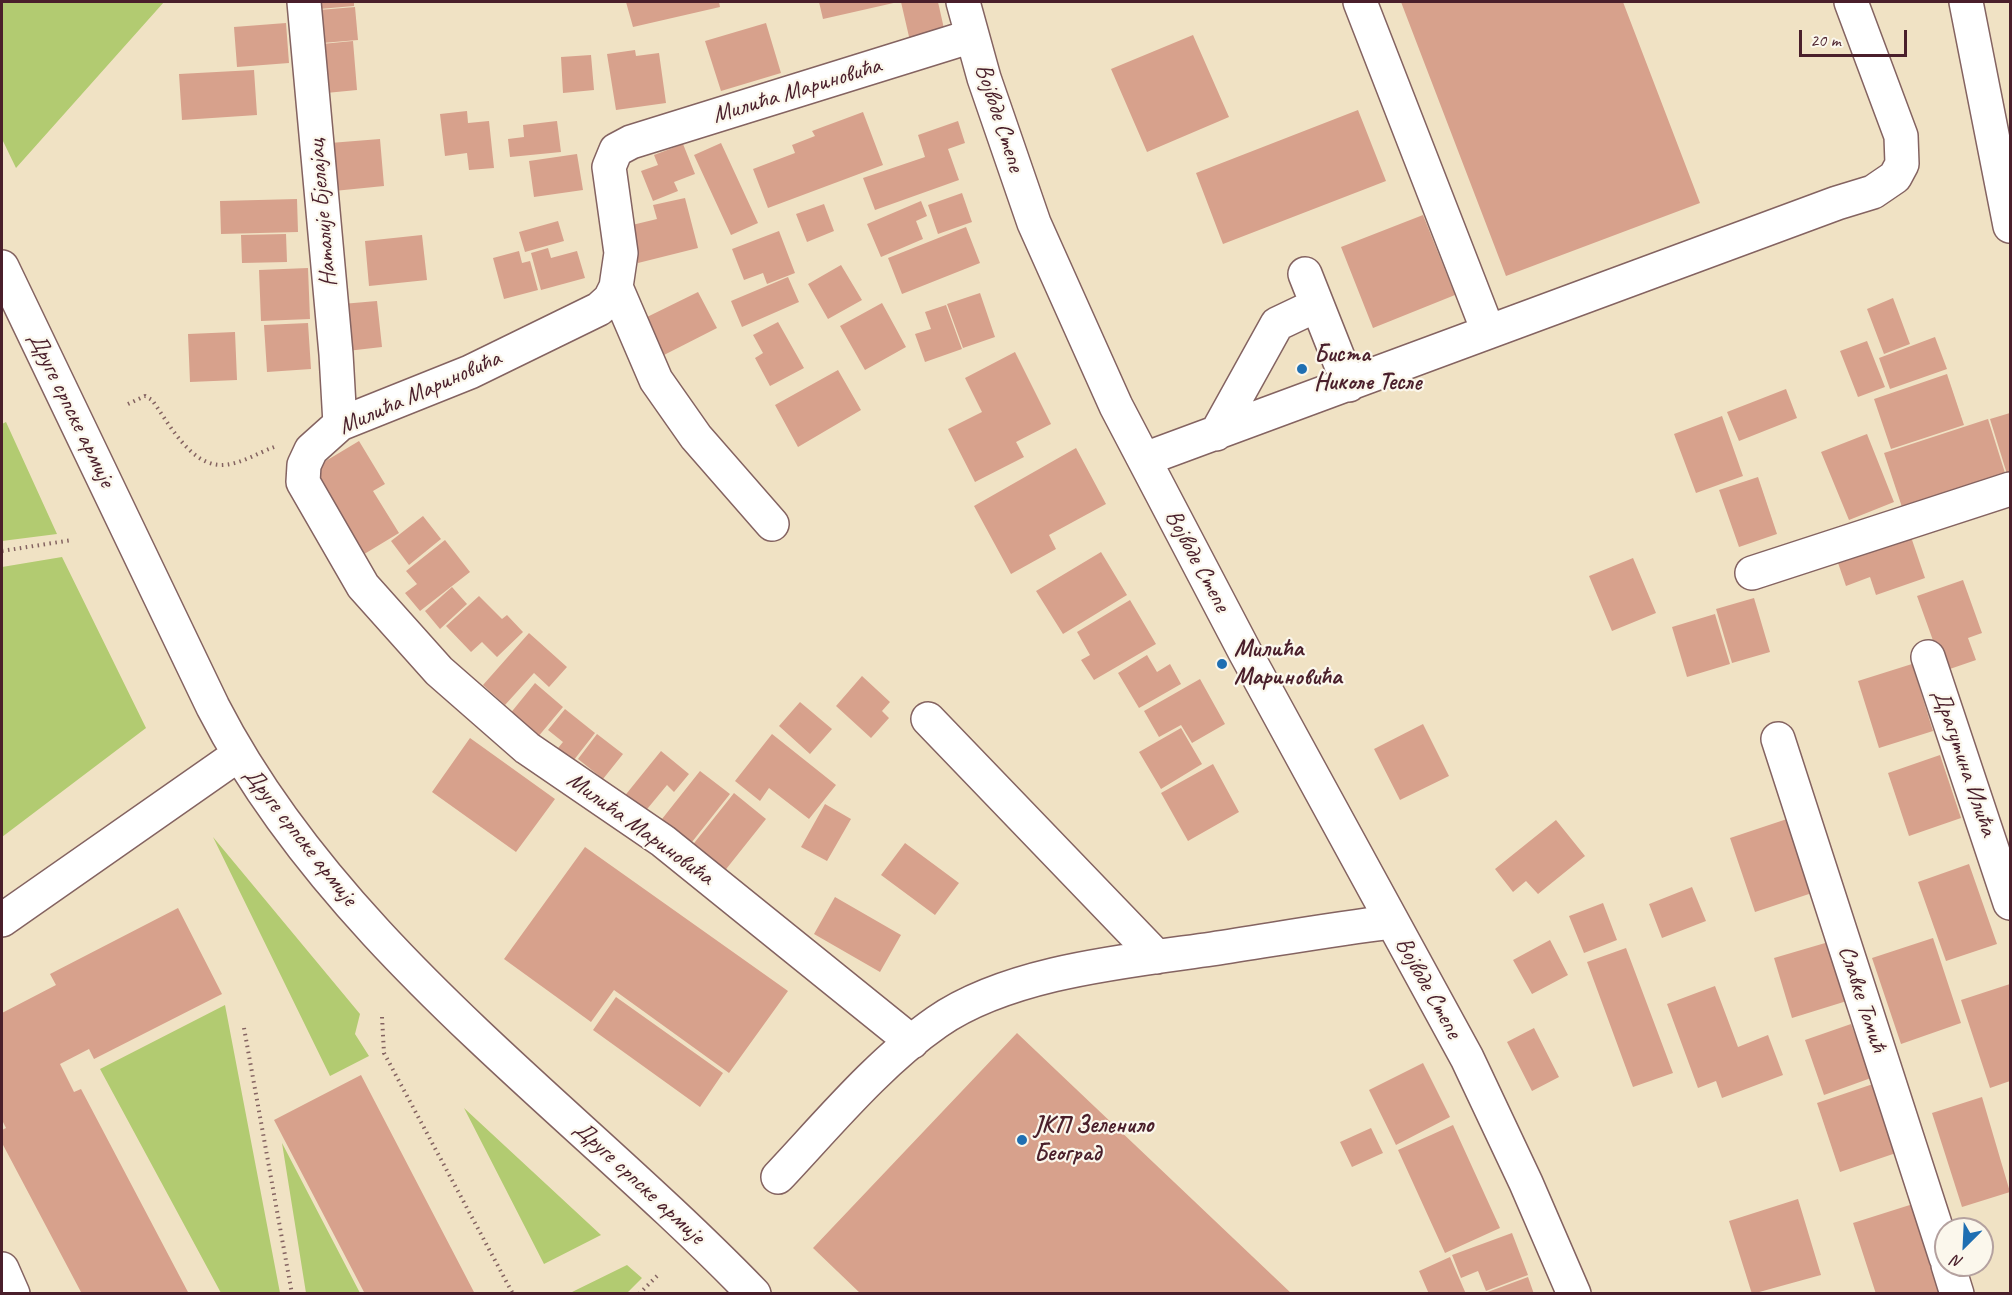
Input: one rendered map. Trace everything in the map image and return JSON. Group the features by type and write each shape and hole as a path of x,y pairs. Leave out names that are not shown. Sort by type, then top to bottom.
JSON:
{"street":[{"name":"Наталије Бјелајац","path":"304,2 336,354 340,424"},
{"name":"Војводе Степе","path":"963,2 1006,145 1053,269 1116,406 1178,526 1467,1058 1574,1293"},
{"path":"1360,2 1488,332"},
{"path":"1145,459 1837,203 1873,192 1895,177 1902,164 1901,136 1851,2"},
{"path":"1966,2 2010,226"},
{"name":"Милића Мариновића","path":"912,1042 663,841 527,748 439,671 363,586 303,482 304,465 311,450 340,424 470,372 599,309 610,298 616,287 621,253 609,167 616,150 631,142 972,36"},
{"name":"Друге српске армије","path":"2,267 238,755 274,811 352,906 476,1031 754,1293"},
{"path":"1305,274 1349,385"},
{"path":"616,287 656,380 696,437 772,524"},
{"path":"1216,434 1277,324 1317,304"},
{"path":"1752,573 2010,489"},
{"name":"Драгутина Илића","path":"1928,657 2010,903"},
{"path":"928,719 1157,957"},
{"name":"Славке Томић","path":"1778,739 1934,1221"},
{"path":"2,920 238,755"},
{"path":"778,1177 850,1100 912,1042 939,1021 1008,987 1119,962 1392,922"},
{"path":"2,1269 14,1293"},
{"path":"1952,1277 1957,1293"}],"path":[{"path":"128,404 145,396 152,400 187,447 197,455 211,464 235,463"},
{"path":"2,551 72,540"},
{"path":"382,1017 384,1053 513,1293"},
{"path":"244,1028 292,1293"},
{"path":"639,1293 658,1275"}],"green space":[{"path":"2,2 164,2 16,168 2,139"},
{"path":"6,422 57,534 2,541 2,424"},
{"path":"62,557 146,728 2,837 2,567"},
{"path":"213,837 360,1014 355,1034 369,1056 330,1076"},
{"path":"225,1005 280,1293 221,1293 100,1069"},
{"path":"464,1108 601,1235 544,1264"},
{"path":"282,1143 360,1293 306,1293"},
{"path":"627,1265 642,1278 627,1293 570,1293"}],"building":[{"path":"318,2 354,2 354,6 319,9"},
{"path":"626,2 719,2 720,7 633,27"},
{"path":"819,2 898,2 823,19"},
{"path":"901,2 938,2 945,33 910,41"},
{"path":"1401,2 1623,2 1700,203 1506,276"},
{"path":"355,7 358,40 322,43 319,10"},
{"path":"286,23 289,63 237,67 234,27"},
{"path":"766,23 781,73 721,91 705,41"},
{"path":"1193,35 1229,117 1147,152 1111,69"},
{"path":"353,41 357,90 326,93 322,44"},
{"path":"635,50 636,56 659,53 666,103 616,110 607,54"},
{"path":"591,55 594,90 563,93 561,57"},
{"path":"254,70 257,115 182,120 179,74"},
{"path":"1358,110 1386,181 1223,244 1196,173"},
{"path":"467,111 468,123 489,121 494,168 469,170 467,153 445,156 440,114"},
{"path":"863,112 883,165 768,208 753,169 795,153 792,145 815,136 812,131"},
{"path":"557,121 561,152 510,157 508,139 524,137 523,125"},
{"path":"958,121 965,143 948,149 959,180 875,210 863,178 925,157 918,135"},
{"path":"380,139 384,186 334,191 330,143"},
{"path":"721,143 758,223 731,235 694,155"},
{"path":"683,144 695,174 674,182 678,191 653,201 641,171 658,165 654,155"},
{"path":"577,154 583,190 534,197 529,161"},
{"path":"962,193 972,222 938,234 928,205"},
{"path":"685,198 698,248 638,263 628,226 657,219 653,205"},
{"path":"297,199 298,232 221,234 220,201"},
{"path":"921,201 927,216 916,221 923,239 881,257 867,224"},
{"path":"824,204 834,231 807,242 796,214"},
{"path":"1423,215 1455,295 1373,328 1341,247"},
{"path":"558,221 564,241 525,252 519,232"},
{"path":"966,227 980,263 902,294 888,258"},
{"path":"779,231 795,273 767,284 763,273 744,280 732,249"},
{"path":"286,234 287,262 242,263 241,235"},
{"path":"422,235 427,280 369,286 365,241"},
{"path":"548,248 551,258 577,251 585,278 541,290 531,253"},
{"path":"519,251 522,263 530,261 538,290 504,299 493,258"},
{"path":"841,265 862,300 828,319 808,284"},
{"path":"308,268 310,319 261,321 259,270"},
{"path":"788,277 799,302 742,327 731,301"},
{"path":"698,292 717,328 664,355 645,318"},
{"path":"980,293 995,337 963,348 947,304"},
{"path":"1893,298 1910,344 1884,354 1867,309"},
{"path":"377,301 382,347 347,351 342,304"},
{"path":"882,303 906,347 865,370 840,326"},
{"path":"946,305 962,349 925,362 915,334 931,329 925,312"},
{"path":"778,322 804,368 770,386 755,358 763,353 753,335"},
{"path":"308,323 311,369 267,372 264,325"},
{"path":"235,332 237,380 190,382 188,334"},
{"path":"1935,337 1947,369 1890,389 1879,358"},
{"path":"1867,341 1885,387 1858,397 1840,351"},
{"path":"1015,352 1051,424 1016,442 1024,457 975,482 948,429 982,412 965,378"},
{"path":"838,370 861,410 798,447 775,405"},
{"path":"1947,374 1964,425 1891,449 1874,399"},
{"path":"1786,389 1797,418 1739,441 1727,412"},
{"path":"2010,413 2010,473 2007,474 1990,419"},
{"path":"1722,416 1743,476 1696,493 1674,434"},
{"path":"1988,419 2006,476 1903,510 1884,453"},
{"path":"1867,434 1894,502 1849,520 1821,452"},
{"path":"359,441 385,484 373,491 399,533 361,556 318,485 319,465"},
{"path":"1076,448 1106,504 1049,535 1056,549 1011,574 974,506"},
{"path":"1758,477 1777,534 1739,547 1719,490"},
{"path":"423,516 441,539 409,565 391,541"},
{"path":"1910,534 1925,578 1876,595 1870,577 1846,586 1837,560"},
{"path":"445,540 470,572 420,611 405,593 417,584 406,571"},
{"path":"1101,552 1127,595 1063,634 1036,591"},
{"path":"1633,558 1656,613 1612,631 1589,576"},
{"path":"1963,580 1982,633 1968,638 1976,660 1944,671 1917,596"},
{"path":"452,587 467,604 440,629 425,611"},
{"path":"479,596 502,619 507,615 523,632 497,657 482,642 471,652 446,626"},
{"path":"1754,598 1770,652 1732,663 1716,609"},
{"path":"1130,600 1156,644 1094,680 1081,660 1090,655 1077,632"},
{"path":"1715,614 1730,664 1687,677 1672,627"},
{"path":"529,633 567,667 549,687 534,673 505,705 483,685"},
{"path":"1147,655 1157,672 1170,664 1181,684 1139,708 1118,673"},
{"path":"1912,664 1933,731 1879,748 1858,681"},
{"path":"862,676 890,702 882,711 889,718 871,738 836,706"},
{"path":"1200,679 1225,724 1192,743 1181,725 1159,737 1144,711"},
{"path":"535,683 563,707 537,738 509,715"},
{"path":"800,702 832,729 810,754 779,726"},
{"path":"565,709 595,733 570,765 554,753 563,742 548,730"},
{"path":"1423,724 1449,776 1400,800 1374,749"},
{"path":"1181,728 1202,764 1161,789 1139,752"},
{"path":"597,734 623,754 603,779 578,759"},
{"path":"772,734 836,785 809,819 769,788 760,801 735,781"},
{"path":"470,738 555,799 516,852 432,792"},
{"path":"661,751 689,774 674,792 667,785 643,814 623,798"},
{"path":"1940,755 1961,818 1909,836 1888,773"},
{"path":"1213,764 1239,812 1188,841 1161,793"},
{"path":"700,771 730,794 692,842 662,819"},
{"path":"734,793 766,819 723,873 691,847"},
{"path":"825,804 851,819 827,861 801,847"},
{"path":"1790,818 1815,892 1755,912 1730,838"},
{"path":"1556,820 1585,856 1538,894 1526,881 1513,892 1495,869"},
{"path":"905,843 959,883 935,915 881,875"},
{"path":"585,847 788,991 729,1073 614,990 591,1022 504,959"},
{"path":"1969,864 1997,944 1946,961 1918,882"},
{"path":"1692,887 1706,921 1662,938 1649,904"},
{"path":"835,897 901,935 880,972 814,934"},
{"path":"1603,903 1617,940 1584,953 1569,916"},
{"path":"178,908 222,994 94,1059 89,1049 60,1064 74,1092 81,1089 189,1294 82,1294 2,1143 2,1130 6,1128 2,1120 2,1013 56,985 50,974"},
{"path":"1933,938 1961,1023 1901,1044 1872,958"},
{"path":"1550,940 1568,975 1532,994 1513,960"},
{"path":"1832,941 1850,1000 1792,1018 1774,958"},
{"path":"1626,948 1673,1073 1633,1087 1587,962"},
{"path":"2010,984 2010,1081 1990,1088 1961,1000"},
{"path":"1715,986 1738,1047 1768,1035 1783,1075 1722,1098 1716,1081 1698,1088 1667,1004"},
{"path":"616,997 723,1073 700,1107 593,1030"},
{"path":"1851,1024 1871,1078 1824,1095 1805,1040"},
{"path":"1534,1028 1559,1077 1532,1091 1507,1042"},
{"name":"ЈКП Зеленило Београд","path":"1017,1033 1292,1294 861,1294 813,1248"},
{"path":"1423,1063 1450,1117 1396,1145 1369,1090"},
{"path":"361,1075 475,1294 365,1294 274,1120"},
{"path":"1873,1084 1896,1153 1840,1172 1817,1103"},
{"path":"1982,1097 2010,1192 1962,1207 1932,1113"},
{"path":"1453,1125 1500,1228 1445,1253 1398,1150"},
{"path":"1371,1128 1383,1153 1352,1167 1340,1142"},
{"path":"1798,1199 1821,1275 1752,1294 1729,1221"},
{"path":"1913,1204 1934,1267 1934,1277 1937,1277 1942,1291 1934,1294 1876,1294 1853,1223"},
{"path":"1512,1233 1528,1275 1486,1291 1478,1271 1461,1278 1452,1255"},
{"path":"1450,1257 1466,1294 1429,1294 1419,1271"},
{"path":"1528,1277 1534,1294 1485,1294 1485,1293"}],"place":[{"name":"Биста Николе Тесле","path":"1302,369"},
{"name":"Милића Мариновића","path":"1222,664"},
{"name":"ЈКП Зеленило Београд","path":"1022,1140"}]}
